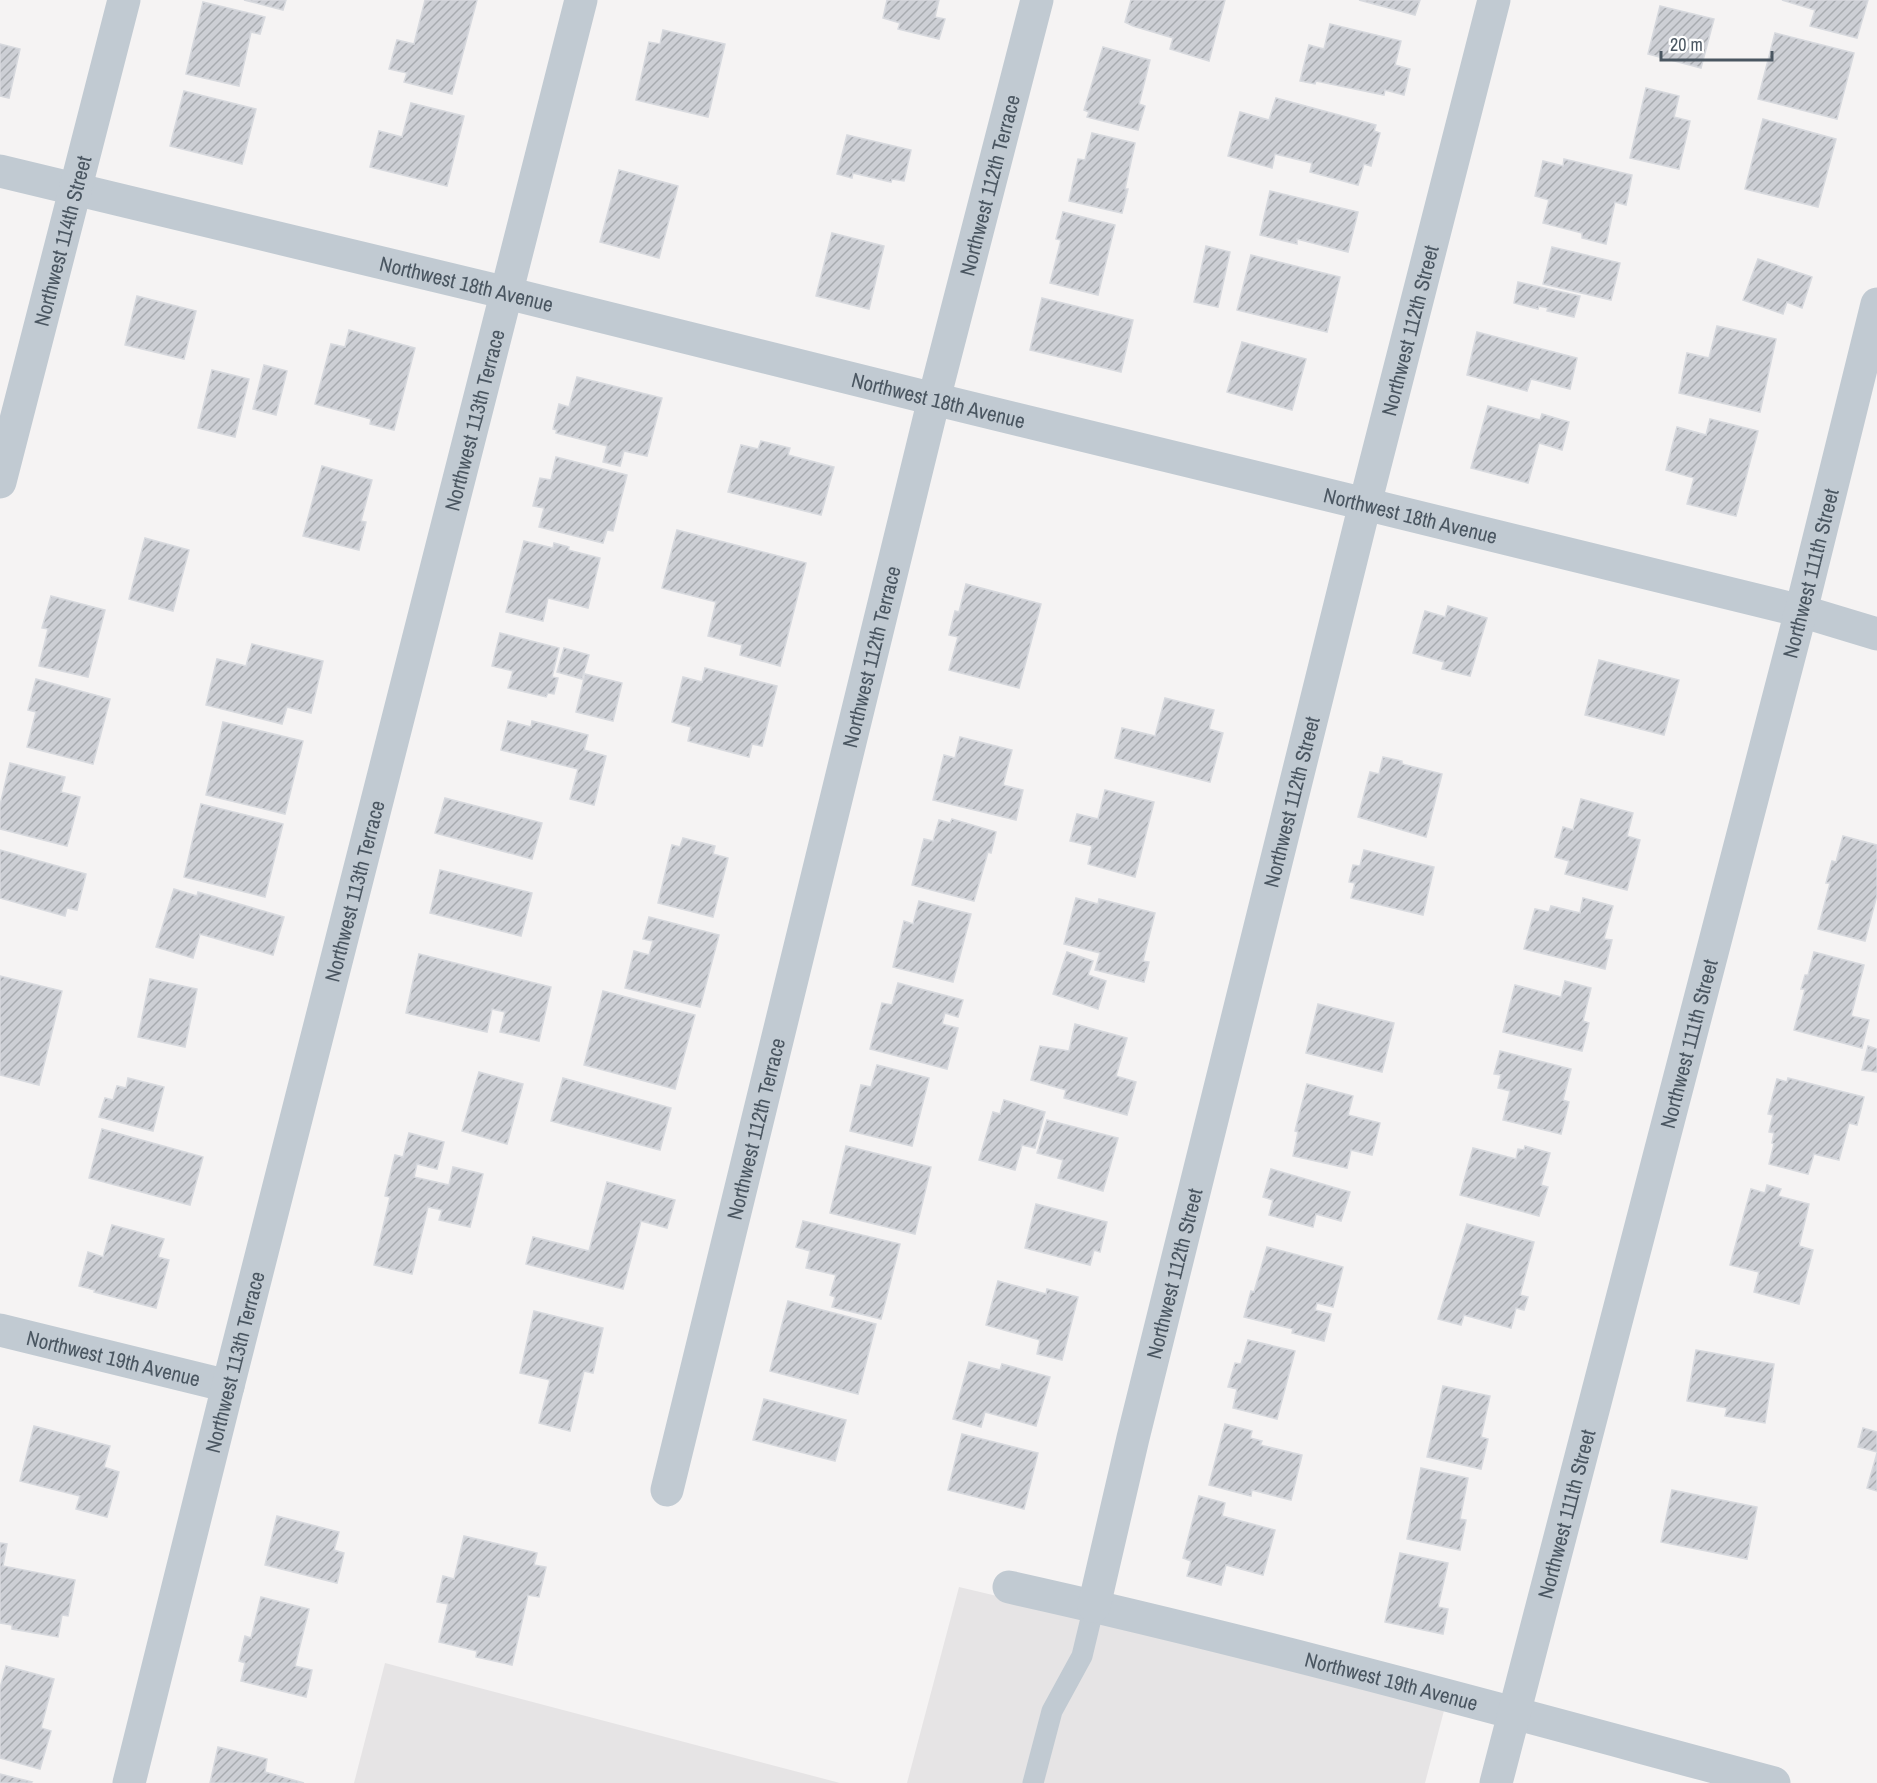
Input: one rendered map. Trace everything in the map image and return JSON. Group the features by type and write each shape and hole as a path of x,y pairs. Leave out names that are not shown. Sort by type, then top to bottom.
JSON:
{"street":[{"name":"Northwest 114th Street","path":"0,482 124,0"},
{"name":"Northwest 113th Terrace","path":"129,1783 581,0"},
{"name":"Northwest 112th Terrace","path":"667,1490 934,399 1037,0"},
{"name":"Northwest 112th Street","path":"1094,1606 1133,1438 1365,504 1494,0"},
{"name":"Northwest 18th Avenue","path":"0,171 507,292 1801,611 1877,634"},
{"name":"Northwest 111th Street","path":"1496,1783 1801,611 1877,304"},
{"name":"Northwest 19th Avenue","path":"0,1330 228,1386"},
{"name":"Northwest 19th Avenue","path":"1009,1587 1094,1606 1514,1713 1774,1783"}],"lane":[{"path":"1033,1783 1052,1711 1082,1656 1094,1606"}],"shaded area":[{"path":"959,1587 1446,1703 1425,1783 907,1783"},
{"path":"385,1663 840,1783 354,1783"}],"building":[{"path":"244,0 286,0 283,10"},
{"path":"425,0 477,0 452,94 404,82 407,73 389,69 397,40 414,44"},
{"path":"887,0 939,0 935,17 945,19 939,39 898,29 900,23 883,18"},
{"path":"1131,0 1225,0 1209,61 1170,49 1173,38 1125,22"},
{"path":"1359,0 1420,0 1415,15"},
{"path":"1782,0 1868,0 1857,38 1810,26 1815,10"},
{"path":"203,2 265,17 260,34 251,32 239,86 186,74"},
{"path":"1660,6 1714,19 1701,68 1648,54"},
{"path":"1330,24 1401,41 1395,65 1410,69 1404,95 1385,90 1384,95 1316,81 1315,84 1300,81 1309,45 1324,49"},
{"path":"663,30 725,44 708,117 636,100 649,42 660,44"},
{"path":"1775,33 1854,53 1837,119 1758,99"},
{"path":"0,44 20,49 9,98 0,96"},
{"path":"1103,47 1150,60 1139,104 1145,106 1138,130 1087,117 1089,112 1084,110"},
{"path":"1646,88 1679,96 1674,117 1690,121 1679,169 1630,158"},
{"path":"184,91 256,109 242,164 170,146"},
{"path":"1276,98 1376,125 1374,131 1380,133 1371,166 1364,164 1358,185 1310,172 1312,163 1275,154 1272,168 1228,156 1240,112 1269,120"},
{"path":"411,103 464,116 447,186 370,167 379,131 402,137"},
{"path":"1763,119 1836,139 1818,207 1745,189"},
{"path":"1092,133 1135,143 1122,213 1069,201 1078,159 1085,160"},
{"path":"847,135 911,150 904,181 892,179 891,182 853,173 852,178 837,174"},
{"path":"1564,159 1632,175 1626,205 1615,202 1606,244 1582,238 1582,233 1543,223 1549,200 1535,196 1543,161 1563,166"},
{"path":"619,170 678,186 659,258 600,242"},
{"path":"1270,191 1358,212 1348,252 1297,239 1297,244 1260,235"},
{"path":"1063,212 1115,225 1098,295 1050,283 1061,240 1056,239"},
{"path":"832,233 884,246 869,309 816,296"},
{"path":"1206,246 1230,252 1218,307 1194,302"},
{"path":"1552,247 1620,263 1611,300 1543,284"},
{"path":"1251,255 1340,277 1327,332 1237,310"},
{"path":"1758,259 1812,277 1802,308 1787,302 1783,314 1743,300"},
{"path":"1518,282 1580,296 1574,317 1547,311 1548,308 1539,306 1538,309 1514,303"},
{"path":"137,296 196,311 184,359 125,345"},
{"path":"1042,298 1133,320 1121,372 1030,350"},
{"path":"1717,326 1776,339 1760,412 1679,393 1687,353 1709,358"},
{"path":"349,330 415,348 394,430 370,424 371,419 315,404 331,344 345,347"},
{"path":"1477,332 1577,358 1570,389 1531,379 1527,391 1467,375"},
{"path":"1242,342 1306,359 1292,410 1227,392"},
{"path":"264,365 287,371 276,415 253,409"},
{"path":"212,370 249,379 235,437 198,428"},
{"path":"577,377 662,398 647,456 624,451 620,466 603,462 607,446 556,433 557,430 553,429 559,404 569,407"},
{"path":"1488,406 1540,420 1542,414 1569,422 1562,450 1539,443 1528,483 1471,468"},
{"path":"1710,419 1758,431 1736,516 1687,504 1694,478 1666,470 1677,427 1706,435"},
{"path":"761,441 790,448 788,455 834,467 821,515 728,492 741,445 758,449"},
{"path":"556,457 627,475 613,531 607,530 603,543 539,527 544,508 533,506 540,478 551,480"},
{"path":"322,466 372,480 361,521 366,522 359,550 303,536"},
{"path":"677,530 806,563 780,666 740,655 742,645 708,636 716,602 662,588"},
{"path":"145,538 189,550 173,611 129,599"},
{"path":"524,541 553,548 554,543 569,547 568,550 600,558 588,608 548,598 543,621 506,612"},
{"path":"966,584 1041,604 1019,688 949,670 958,637 949,635 955,611 959,612"},
{"path":"51,596 105,610 88,677 39,666 48,629 42,628"},
{"path":"1448,606 1487,618 1470,676 1442,669 1444,662 1413,653 1425,611 1445,617"},
{"path":"500,633 559,648 552,677 558,678 554,694 548,693 546,697 508,688 513,671 492,666"},
{"path":"252,644 323,661 311,713 287,707 282,724 206,705 217,659 246,666"},
{"path":"564,648 589,655 582,679 557,672"},
{"path":"1599,660 1679,680 1664,735 1585,715"},
{"path":"705,668 777,686 762,746 752,744 749,757 688,741 691,727 672,722 683,677 702,682"},
{"path":"585,674 622,683 613,721 576,712"},
{"path":"36,679 110,699 93,764 27,747 36,712 28,710"},
{"path":"1165,698 1214,710 1209,729 1223,733 1210,782 1115,758 1122,728 1155,736"},
{"path":"508,721 531,727 532,721 588,735 584,750 606,756 594,805 570,799 578,769 501,750"},
{"path":"223,722 303,741 285,814 206,795"},
{"path":"960,737 1012,750 1003,785 1023,790 1016,820 933,800 944,755 955,758"},
{"path":"1383,757 1442,774 1426,837 1358,817 1370,772 1379,774"},
{"path":"10,763 65,777 61,792 80,797 67,846 0,829 0,805"},
{"path":"1105,790 1154,802 1135,877 1088,864 1092,846 1070,841 1077,814 1098,819"},
{"path":"445,798 542,823 532,859 435,833"},
{"path":"1581,799 1633,813 1627,836 1640,840 1627,890 1565,874 1569,861 1555,857 1563,827 1573,830"},
{"path":"201,804 283,824 265,897 184,877"},
{"path":"952,819 996,832 974,901 912,885 924,839 933,841 939,820 950,823"},
{"path":"1843,836 1877,845 1877,895 1865,941 1818,929 1830,883 1826,883 1832,861 1836,862"},
{"path":"683,838 715,846 713,854 728,858 713,917 658,903 672,845 680,847"},
{"path":"0,850 86,874 77,910 67,908 65,916 0,898"},
{"path":"1364,850 1434,867 1423,915 1351,898 1355,883 1349,882 1353,865 1360,866"},
{"path":"440,870 532,893 521,936 430,913"},
{"path":"174,889 197,896 198,892 284,917 273,955 200,934 193,958 156,947"},
{"path":"1076,898 1098,904 1099,899 1155,913 1143,961 1149,962 1144,982 1095,970 1100,953 1064,944"},
{"path":"1583,898 1613,906 1604,939 1612,940 1605,969 1524,949 1535,909 1549,912 1551,906 1580,913"},
{"path":"919,901 971,914 953,982 893,967 904,921 913,924"},
{"path":"649,917 719,935 700,1007 625,988 634,951 649,955 653,941 643,939"},
{"path":"1067,952 1093,961 1088,975 1106,981 1098,1009 1053,994"},
{"path":"1814,952 1864,965 1851,1016 1869,1020 1862,1048 1794,1030 1805,989 1801,989 1805,975 1808,975"},
{"path":"419,954 551,987 539,1041 500,1032 505,1012 492,1009 487,1032 406,1013"},
{"path":"0,976 62,991 39,1085 0,1075"},
{"path":"150,979 197,989 185,1047 138,1037"},
{"path":"1565,981 1591,988 1583,1021 1589,1023 1582,1051 1503,1032 1515,985 1561,997"},
{"path":"898,983 963,1000 958,1017 945,1013 942,1024 958,1028 947,1069 870,1049 882,1003 892,1005"},
{"path":"603,991 695,1015 675,1089 584,1065"},
{"path":"1318,1004 1394,1023 1382,1072 1306,1053"},
{"path":"1075,1024 1127,1038 1116,1076 1136,1082 1127,1115 1064,1098 1066,1090 1031,1080 1040,1046 1069,1051"},
{"path":"1868,1046 1877,1049 1877,1072 1862,1070"},
{"path":"1500,1051 1571,1069 1563,1100 1569,1102 1561,1134 1503,1120 1510,1091 1498,1088 1501,1075 1494,1074"},
{"path":"877,1065 929,1078 912,1146 850,1131 861,1085 871,1087"},
{"path":"479,1072 523,1084 507,1144 462,1131"},
{"path":"128,1078 164,1087 153,1131 99,1117 105,1098 113,1100 117,1086 126,1088"},
{"path":"563,1078 671,1108 660,1150 551,1121"},
{"path":"1788,1078 1864,1097 1857,1125 1849,1123 1839,1160 1814,1154 1808,1174 1769,1164 1774,1133 1769,1132 1773,1115 1768,1114 1777,1079 1787,1082"},
{"path":"1307,1084 1353,1096 1348,1115 1380,1123 1372,1155 1351,1150 1347,1168 1293,1156 1298,1132 1295,1131"},
{"path":"1004,1100 1045,1112 1035,1148 1022,1145 1015,1170 979,1160 993,1112 1000,1114"},
{"path":"1047,1120 1118,1138 1103,1191 1058,1178 1063,1160 1037,1153"},
{"path":"102,1129 203,1157 190,1205 89,1178"},
{"path":"409,1133 444,1142 437,1169 417,1164 414,1177 449,1185 453,1167 483,1174 470,1227 439,1220 442,1210 428,1207 412,1274 374,1265 390,1197 385,1196 395,1155 403,1157"},
{"path":"846,1146 931,1167 915,1234 830,1213"},
{"path":"1525,1146 1550,1153 1541,1185 1548,1187 1539,1216 1460,1195 1473,1148 1516,1159 1518,1149 1524,1150"},
{"path":"1271,1169 1350,1192 1341,1221 1316,1214 1313,1227 1269,1215 1273,1200 1263,1197"},
{"path":"607,1182 675,1200 667,1228 641,1221 623,1289 526,1264 533,1237 589,1251"},
{"path":"1767,1185 1781,1189 1778,1196 1809,1204 1799,1246 1813,1250 1799,1304 1754,1292 1759,1272 1730,1265 1751,1189 1765,1193"},
{"path":"1036,1204 1107,1222 1100,1252 1094,1250 1090,1265 1025,1248"},
{"path":"803,1221 900,1244 881,1319 832,1307 835,1297 830,1295 836,1275 806,1268 810,1251 796,1247"},
{"path":"1467,1224 1534,1242 1520,1295 1528,1297 1524,1310 1516,1308 1511,1328 1464,1315 1461,1325 1438,1319"},
{"path":"112,1225 164,1239 158,1257 169,1260 156,1308 79,1286 88,1252 103,1257"},
{"path":"1267,1247 1343,1267 1333,1307 1317,1303 1315,1310 1331,1314 1324,1341 1292,1333 1293,1329 1244,1317"},
{"path":"998,1281 1046,1294 1047,1289 1078,1297 1062,1360 1037,1354 1040,1340 986,1325"},
{"path":"788,1301 876,1324 858,1394 770,1371"},
{"path":"534,1311 603,1328 593,1373 584,1371 570,1431 539,1423 550,1380 520,1373"},
{"path":"1248,1340 1295,1351 1277,1419 1233,1408 1237,1389 1228,1387 1235,1363 1241,1364"},
{"path":"1696,1350 1774,1364 1765,1423 1725,1416 1727,1408 1687,1401"},
{"path":"969,1362 1000,1370 1002,1364 1050,1377 1036,1426 985,1412 981,1427 953,1419"},
{"path":"1443,1386 1490,1396 1481,1437 1488,1439 1481,1469 1427,1457"},
{"path":"764,1399 846,1420 835,1461 753,1440"},
{"path":"1225,1424 1252,1431 1250,1438 1262,1441 1260,1445 1302,1455 1291,1500 1252,1490 1251,1496 1209,1485"},
{"path":"34,1426 110,1446 104,1467 119,1472 107,1517 76,1509 80,1496 20,1481"},
{"path":"1863,1428 1877,1432 1877,1452 1858,1447"},
{"path":"962,1434 1038,1453 1024,1509 948,1490"},
{"path":"1877,1453 1877,1491 1867,1488"},
{"path":"1421,1468 1468,1478 1460,1519 1466,1520 1460,1550 1407,1539"},
{"path":"1672,1490 1757,1507 1747,1559 1661,1542"},
{"path":"1199,1496 1225,1503 1222,1516 1275,1530 1263,1575 1226,1565 1221,1585 1187,1576 1191,1561 1183,1558"},
{"path":"277,1516 339,1532 334,1550 344,1553 337,1583 265,1565"},
{"path":"464,1536 537,1553 534,1565 546,1567 539,1597 528,1595 512,1665 476,1657 477,1651 439,1642 448,1604 437,1602 443,1576 454,1579"},
{"path":"0,1543 7,1544 3,1566 75,1580 68,1616 62,1615 58,1637 12,1629 12,1625 0,1623"},
{"path":"1400,1553 1448,1563 1438,1607 1448,1609 1443,1634 1385,1622"},
{"path":"261,1597 309,1609 295,1666 312,1670 306,1697 241,1681 245,1663 239,1661 245,1636 251,1638"},
{"path":"6,1666 54,1679 41,1728 51,1731 40,1769 0,1758 0,1688"},
{"path":"218,1747 267,1759 265,1772 304,1783 210,1783"},
{"path":"0,1774 32,1782 0,1783"}]}
